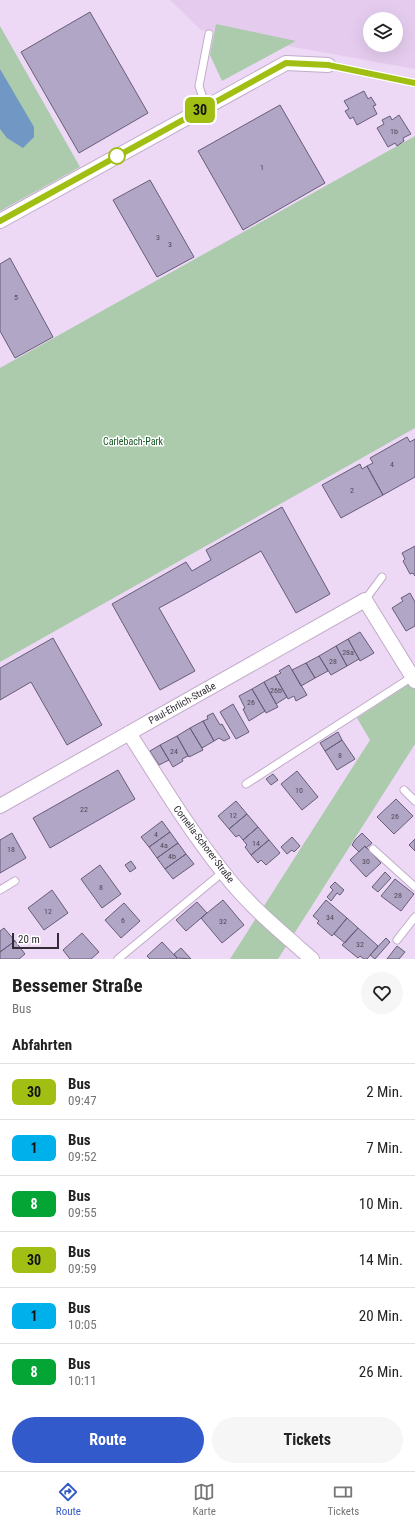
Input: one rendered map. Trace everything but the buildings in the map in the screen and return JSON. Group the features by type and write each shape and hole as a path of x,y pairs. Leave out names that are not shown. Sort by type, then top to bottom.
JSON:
{"street":[{"path":"0,221 286,63 328,65"},
{"path":"365,600 413,679"},
{"name":"Paul-Ehrlich-Straße","path":"0,806 365,600"},
{"name":"Cornelia-Schorer-Straße","path":"130,733 175,806 223,872 272,924 312,959"}],"lane":[{"path":"206,107 199,86 209,34"},
{"path":"328,65 415,83"},
{"path":"365,600 382,577"},
{"path":"246,784 413,679"},
{"path":"404,790 415,800"},
{"path":"373,849 415,887"},
{"path":"118,959 223,872"},
{"path":"0,890 15,880"},
{"path":"397,940 415,917"}],"shaded area":[{"path":"170,0 415,0 415,69 201,30"}],"green space":[{"path":"216,24 296,41 222,81 210,55"},
{"path":"0,26 80,167 0,211"},
{"name":"Carlebach-Park","path":"415,136 415,428 0,662 0,368"},
{"path":"415,672 415,744 278,959 230,959 370,740 357,718 406,686"}],"water":[{"path":"0,69 34,127 34,137 23,148 7,138 0,129"}],"bus line":[{"name":"30","path":"0,221 286,63 310,63 348,68 415,83"}]}
